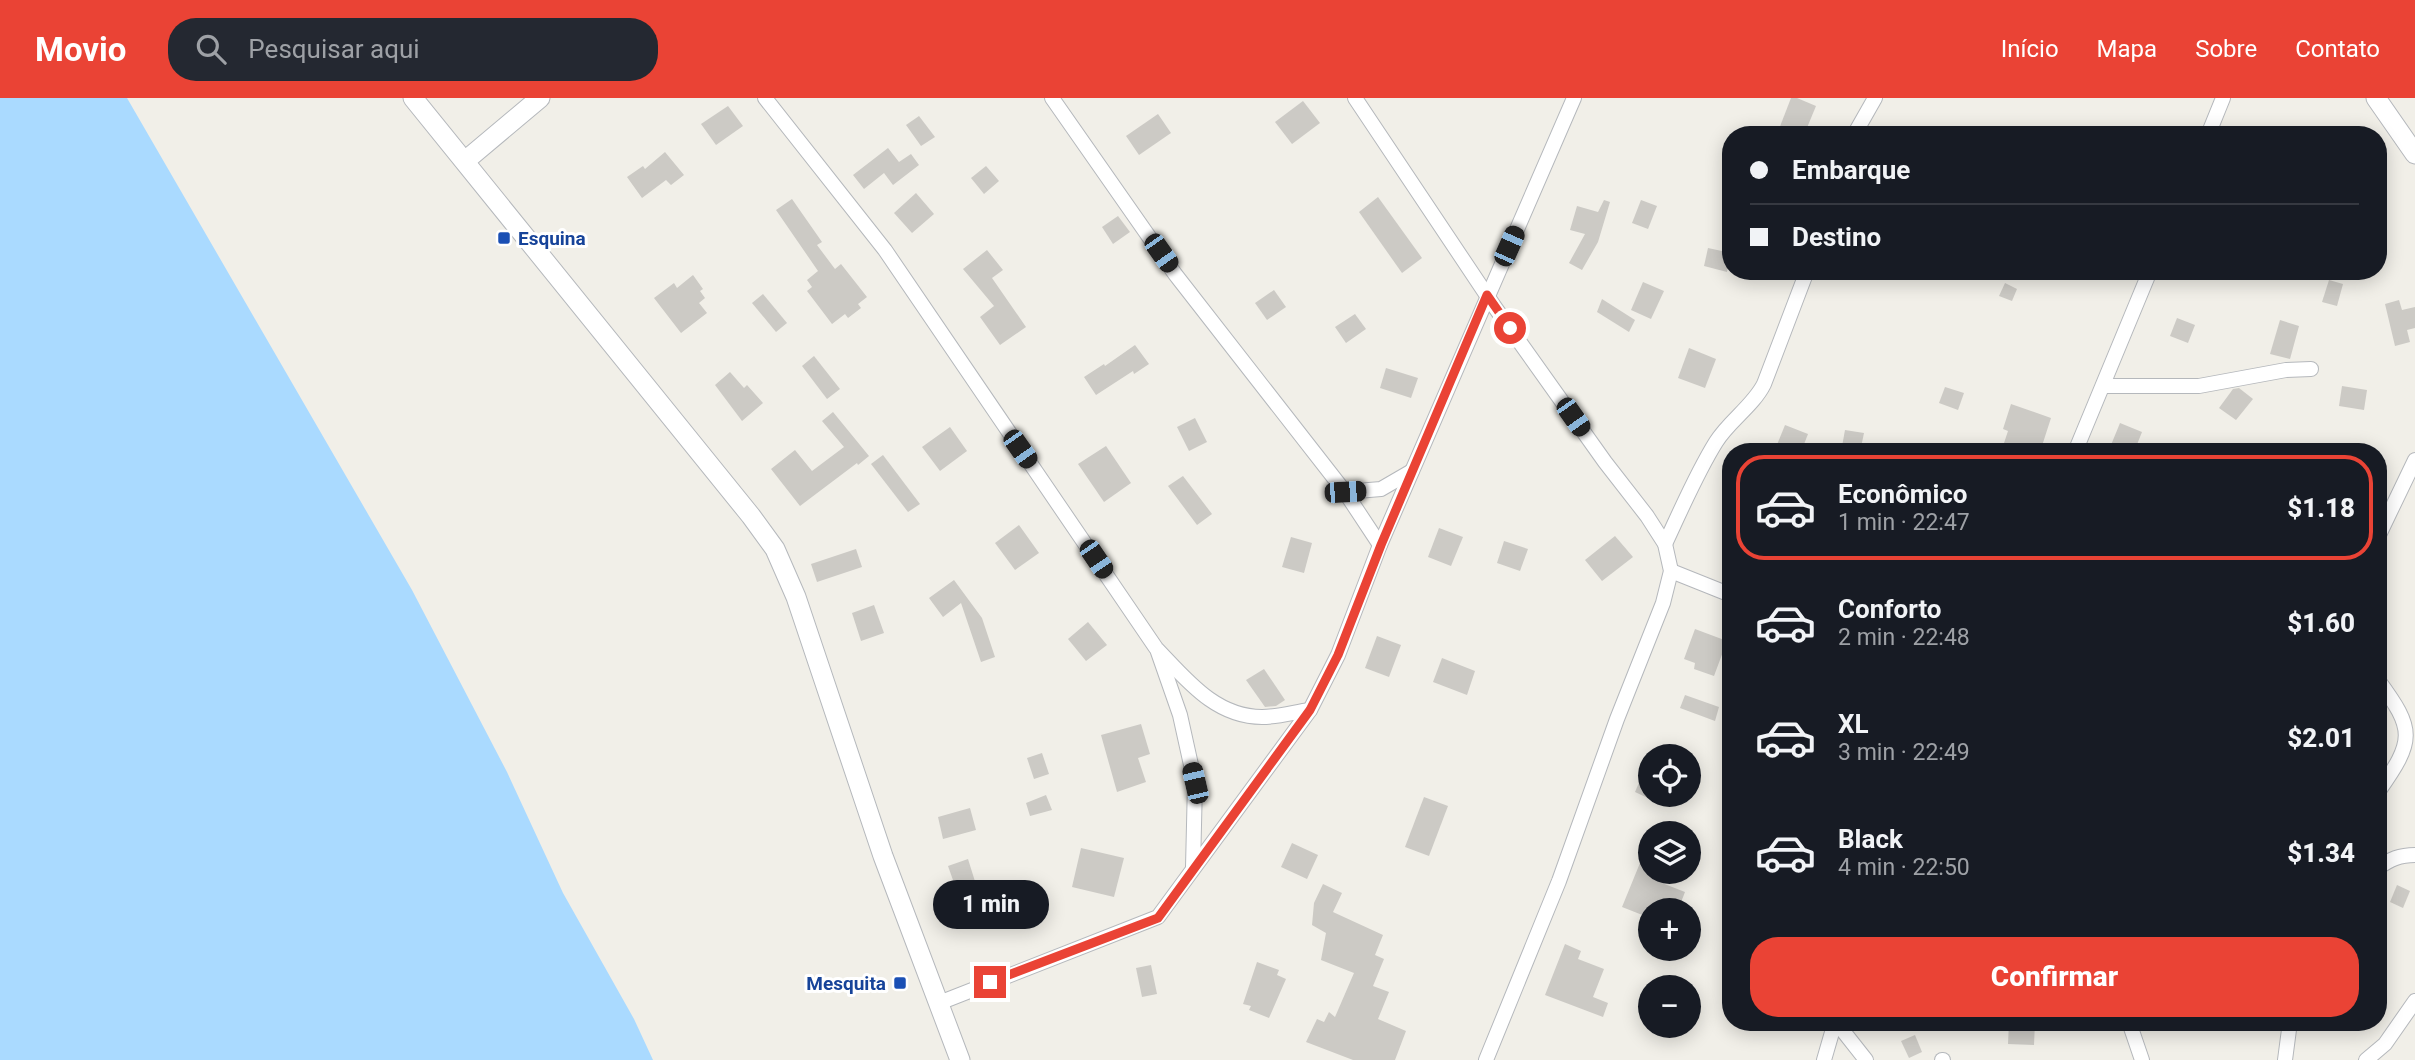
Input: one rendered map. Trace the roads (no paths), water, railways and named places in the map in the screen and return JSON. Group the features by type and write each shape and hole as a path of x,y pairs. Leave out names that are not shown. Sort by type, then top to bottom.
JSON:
{"street":[{"path":"413,98 775,549 796,597 883,856 961,1060"},
{"path":"465,161 540,98"},
{"path":"765,98 885,250 1156,648 1202,696 1234,714 1265,717 1310,710"},
{"path":"1052,98 1175,274 1345,492 1381,545"},
{"path":"1355,98 1487,295 1665,544 1671,571 1663,603 1617,719 1559,881 1486,1060"},
{"path":"939,1003 1158,918 1310,710 1338,655 1412,471 1574,98"},
{"path":"1859,126 1875,98"},
{"path":"2212,126 2223,98"},
{"path":"2376,98 2415,154"},
{"path":"1665,544 1717,440 1758,396 1804,280"},
{"path":"2079,443 2146,280"},
{"path":"2103,386 2199,386 2286,370 2312,369"},
{"path":"2387,518 2415,460"},
{"path":"1345,492 1381,489 1412,471"},
{"path":"1671,571 1722,591"},
{"path":"1156,648 1180,715 1195,783 1193,867"},
{"path":"2387,691 2403,710 2410,730 2403,754 2387,778"},
{"path":"2387,861 2403,855 2415,855"},
{"path":"2366,1060 2385,1044 2413,1006"},
{"path":"1824,1060 1833,1031"},
{"path":"1843,1031 1866,1060"},
{"path":"2132,1031 2142,1060"},
{"path":"2285,1060 2289,1031"}],"water":[{"path":"0,98 127,98 412,590 507,772 563,893 634,1019 653,1060 0,1060"}],"place":[{"name":"Esquina","path":"504,238"},
{"name":"Mesquita","path":"900,983"}]}
